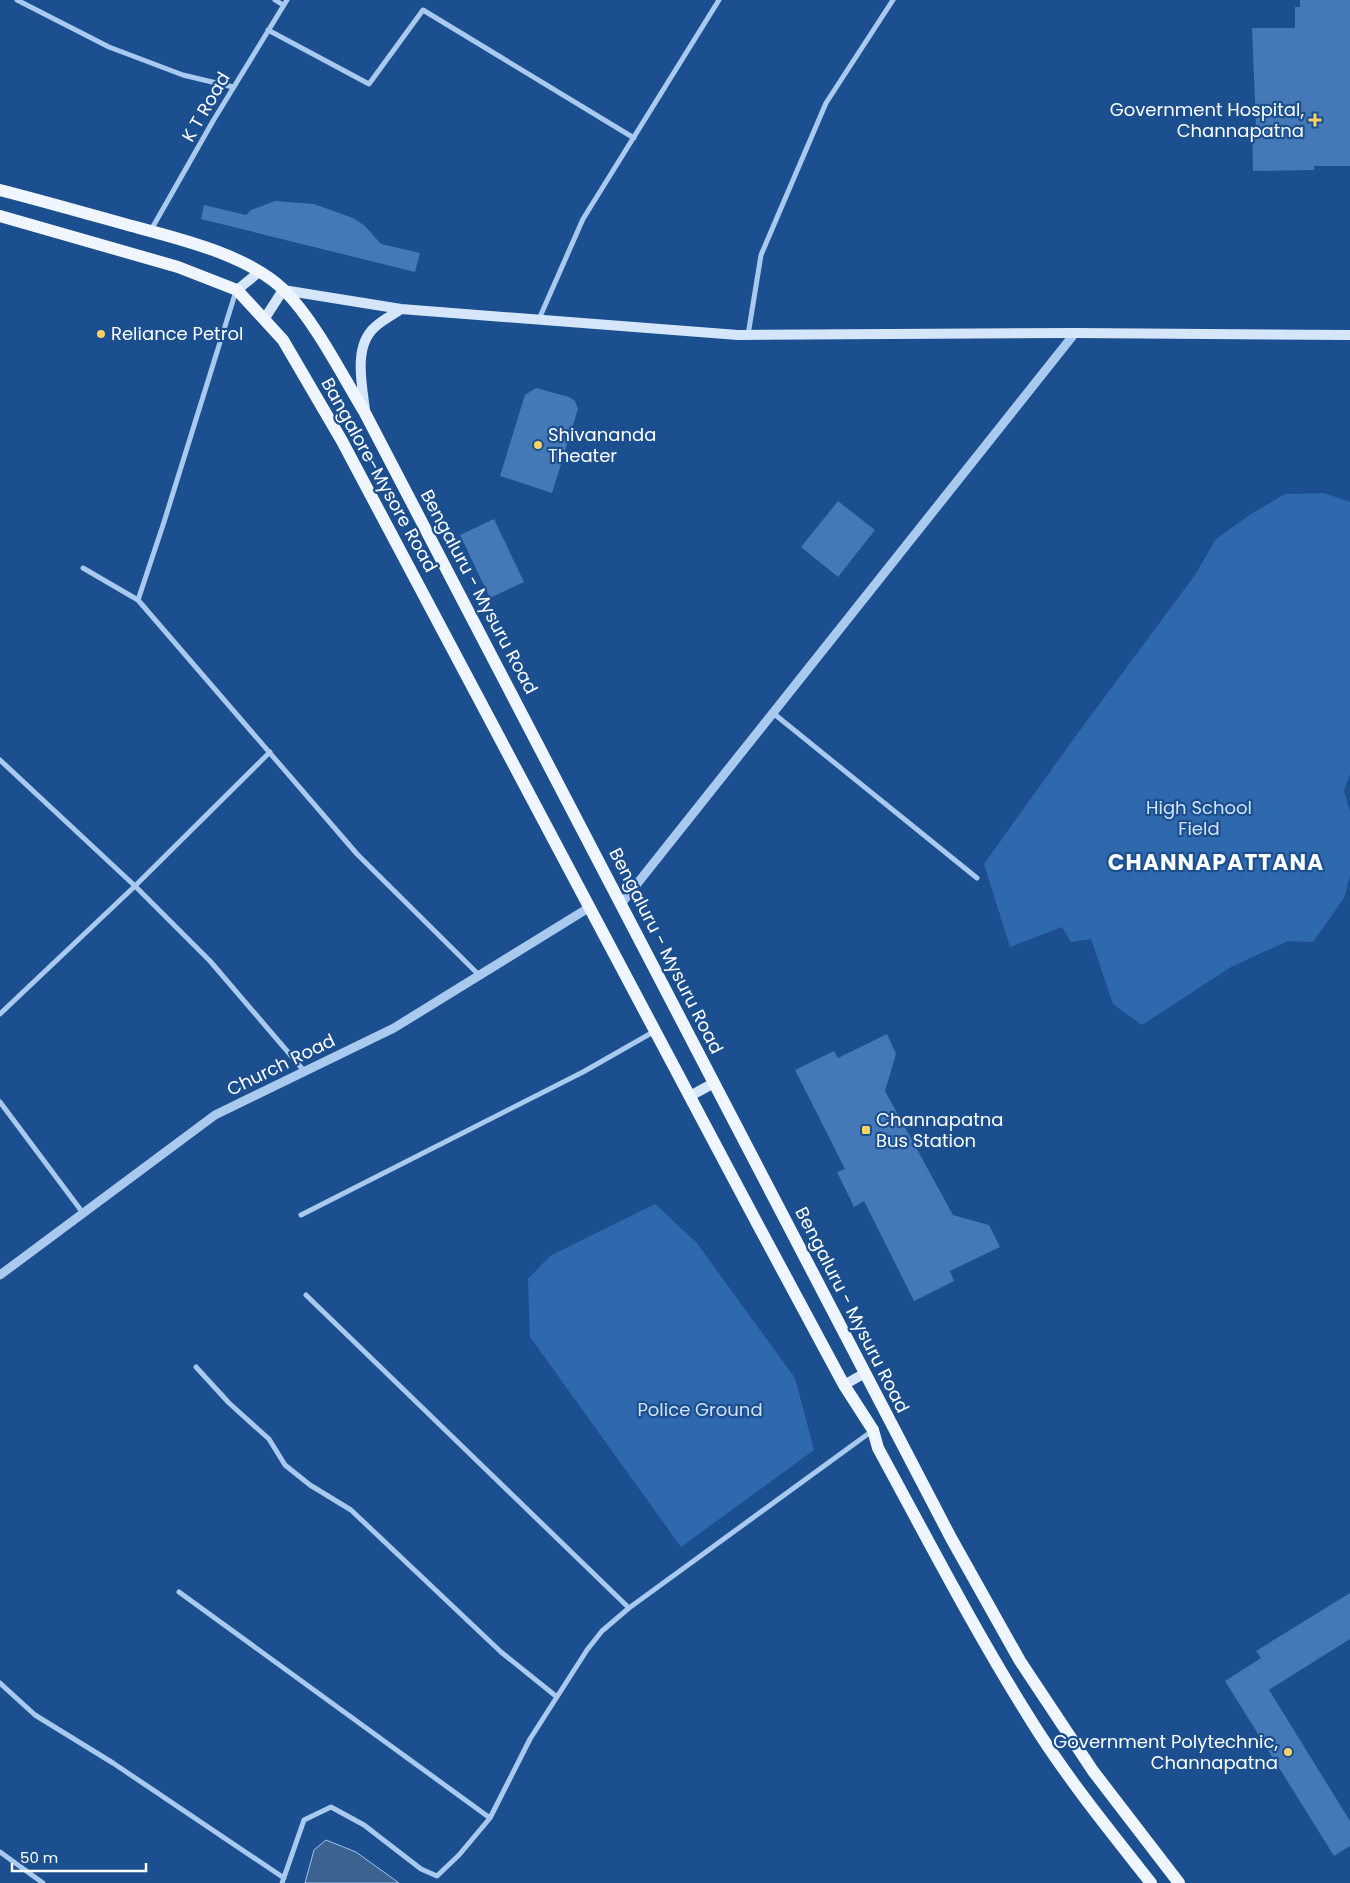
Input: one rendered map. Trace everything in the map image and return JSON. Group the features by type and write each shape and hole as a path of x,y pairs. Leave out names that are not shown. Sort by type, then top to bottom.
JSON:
{"main road":[{"name":"Bengaluru - Mysuru Road","path":"0,190 179,238 259,272 283,290 314,330 365,412 951,1538 1020,1661 1093,1771 1179,1883"},
{"name":"Bangalore-Mysore Road","path":"0,216 178,266 237,290 265,318 292,354 342,441 590,907"},
{"path":"237,290 259,272"},
{"path":"265,318 283,290 401,309 748,335 1075,333 1350,335"},
{"path":"365,412 360,365 364,347 373,328 401,309"},
{"name":"Bengaluru - Mysuru Road","path":"590,907 844,1385 873,1430 878,1448 928,1540 1033,1723 1084,1796 1151,1883"},
{"path":"690,1096 714,1083"},
{"path":"844,1385 865,1373"}],"street":[{"path":"17,0 109,47 183,75 233,87"},
{"path":"275,0 283,6"},
{"name":"K T Road","path":"151,230 233,87 287,0"},
{"path":"539,320 583,219 720,0"},
{"path":"748,335 761,255 826,103 893,0"},
{"path":"268,30 369,84 423,10 634,138"},
{"path":"138,600 237,290"},
{"path":"621,904 1075,333"},
{"path":"84,568 138,600 357,854 480,976"},
{"path":"773,713 977,878"},
{"path":"0,1014 136,886 270,752"},
{"path":"0,760 136,886 210,961 305,1072"},
{"name":"Church Road","path":"0,1274 215,1115 394,1028 590,907"},
{"path":"301,1215 583,1072 656,1030"},
{"path":"0,1102 83,1213"},
{"path":"306,1295 630,1608"},
{"path":"196,1367 229,1404 270,1439 285,1465 310,1485 351,1510 501,1652 557,1697"},
{"path":"0,1683 35,1715 113,1762 283,1880 304,1820 331,1807 364,1825 421,1869 437,1876 459,1855 490,1818 530,1739 602,1632 630,1608 873,1430"},
{"path":"179,1592 490,1818"},
{"path":"0,1852 43,1883"}],"green space":[{"name":"High School Field","path":"1324,493 1350,502 1350,774 1344,791 1350,812 1350,875 1344,898 1313,942 1288,941 1231,967 1142,1025 1113,1004 1091,939 1071,942 1062,927 1010,947 984,864 1195,575 1216,539 1251,514 1285,494"},
{"name":"Police Ground","path":"655,1204 696,1242 795,1378 814,1450 681,1547 530,1337 528,1279 550,1256"}],"shaded area":[{"path":"326,1840 356,1852 399,1883 305,1883 314,1850"}],"building":[{"path":"1300,0 1350,0 1350,166 1314,166 1314,170 1253,171 1252,126 1256,126 1252,28 1295,28 1295,7 1300,7"},
{"path":"275,201 314,204 353,218 365,226 381,244 420,253 415,272 201,219 204,205 246,215 251,210"},
{"name":"Shivananda Theater","path":"536,388 569,397 575,401 578,409 552,493 500,476 525,395"},
{"path":"838,501 875,530 838,577 801,547"},
{"path":"494,519 524,582 490,598 460,535"},
{"name":"Channapatna Bus Station","path":"887,1034 896,1054 885,1091 953,1215 989,1225 1000,1247 950,1271 954,1281 914,1301 864,1201 854,1207 837,1172 845,1169 795,1070 834,1051 838,1058"},
{"name":"Government Polytechnic, Channapatna","path":"1350,1593 1350,1639 1269,1690 1350,1821 1350,1846 1334,1856 1225,1681 1261,1658 1256,1651"}],"place":[{"name":"Government Hospital, Channapatna","path":"1315,120"},
{"name":"Reliance Petrol","path":"101,334"},
{"name":"Shivananda Theater","path":"538,445"},
{"name":"Channapatna Bus Station","path":"866,1130"},
{"name":"Government Polytechnic, Channapatna","path":"1288,1752"}],"district":[{"name":"CHANNAPATTANA","path":"1216,862"}]}
